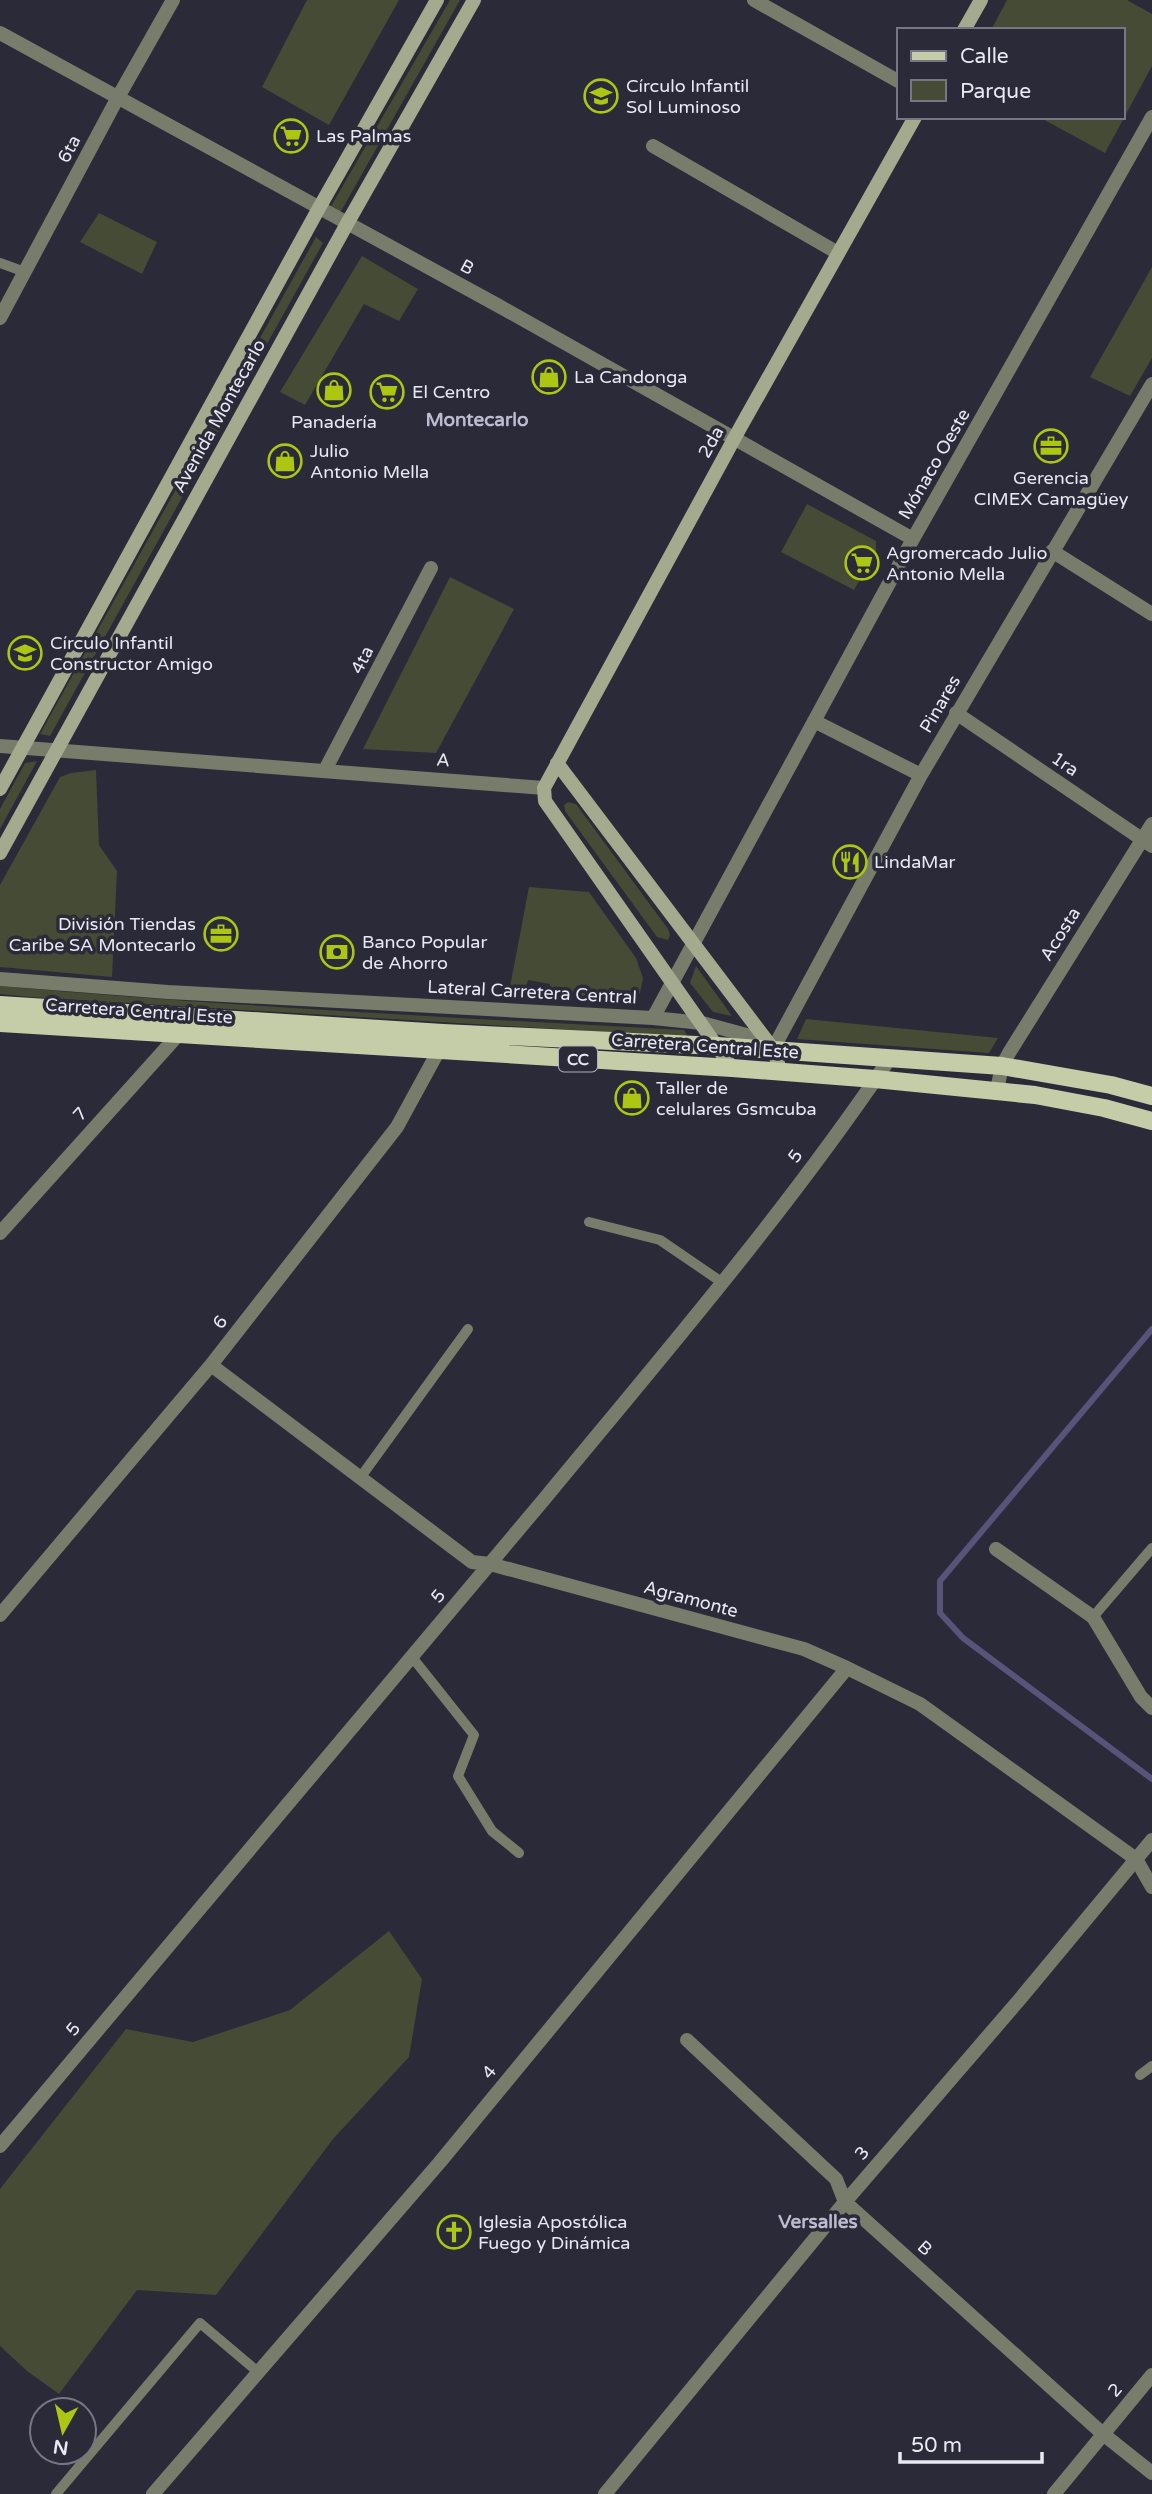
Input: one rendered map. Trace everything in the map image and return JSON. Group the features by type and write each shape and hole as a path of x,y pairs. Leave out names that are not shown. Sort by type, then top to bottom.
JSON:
{"main road":[{"name":"Avenida Montecarlo","path":"0,789 436,0"},
{"name":"Avenida Montecarlo","path":"0,853 348,222 474,0"},
{"path":"965,28 981,0"},
{"name":"2da","path":"544,788 734,439 914,119"},
{"path":"557,763 769,1045 781,1072"},
{"path":"544,788 545,801 732,1068"},
{"name":"Carretera Central Este","path":"0,1005 180,1027"},
{"name":"Carretera Central Este","path":"0,1023 180,1027 441,1042 997,1090 1104,1108 1152,1121"},
{"name":"Carretera Central Este","path":"441,1042 769,1045 1002,1066 1152,1096"}],"street":[{"name":"6ta","path":"0,318 173,0"},
{"path":"754,0 897,80"},
{"name":"B","path":"0,33 117,99 348,222 914,539"},
{"name":"Mónaco Oeste","path":"653,1018 914,539 1152,117"},
{"path":"653,146 838,253"},
{"name":"Pinares","path":"769,1045 920,775 1152,384"},
{"path":"1052,551 1152,614"},
{"name":"4ta","path":"325,770 431,568"},
{"name":"1ra","path":"956,713 1147,843"},
{"path":"814,721 920,775"},
{"name":"A","path":"0,746 544,788"},
{"name":"Acosta","path":"997,1090 1002,1066 1147,843 1152,824"},
{"name":"Lateral Carretera Central","path":"0,979 168,992 653,1018 702,1023 769,1045"},
{"name":"7","path":"0,1233 180,1027"},
{"name":"6","path":"0,1615 211,1365 397,1127 441,1042"},
{"name":"5","path":"0,2146 723,1283 890,1058"},
{"name":"Agramonte","path":"211,1365 472,1562 490,1564 804,1649 920,1704 1136,1859 1152,1886"},
{"path":"996,1549 1093,1617 1141,1697 1152,1708"},
{"name":"4","path":"153,2494 440,2162 847,1668"},
{"name":"3","path":"606,2494 845,2202 1020,2000 1152,1840"},
{"name":"B","path":"687,2040 835,2179 845,2202 1103,2434 1152,2473"},
{"name":"2","path":"1054,2494 1152,2375"}],"lane":[{"path":"0,263 25,272"},
{"path":"589,1223 660,1240 723,1283"},
{"path":"360,1478 468,1329"},
{"path":"1093,1617 1152,1548"},
{"path":"412,1657 474,1735 458,1776 492,1831 519,1853"},
{"path":"1140,2075 1152,2066"},
{"path":"57,2494 200,2323 258,2372"}],"green space":[{"path":"307,0 399,0 329,125 262,87"},
{"path":"450,0 460,0 340,213 330,208"},
{"path":"1007,0 1127,0 1152,14 1152,66 1124,118 1124,28 992,28"},
{"path":"1043,119 1123,119 1105,153"},
{"path":"99,213 157,242 142,274 80,242"},
{"path":"316,237 323,243 50,736 40,734"},
{"path":"362,256 418,289 399,321 364,304 305,405 280,392"},
{"path":"1152,267 1152,358 1130,396 1090,377"},
{"path":"807,504 876,541 876,551 854,590 781,552"},
{"path":"450,577 514,609 436,753 363,749"},
{"path":"37,761 0,829 0,809 25,763"},
{"path":"96,770 99,845 117,871 112,977 0,967 0,885 60,777"},
{"path":"568,802 576,804 668,929 668,940 657,937 565,811 564,805"},
{"path":"529,887 589,892 636,958 643,978 640,993 631,1000 550,997 550,984 528,980 525,993 509,992"},
{"path":"696,966 732,1016 713,1012 690,983"},
{"path":"0,986 256,1006 684,1030 688,1037 30,997 0,994"},
{"path":"806,1019 998,1038 989,1053 797,1039"},
{"path":"389,1931 422,1979 409,2057 333,2139 216,2295 137,2290 59,2394 27,2371 0,2346 0,2189 126,2029 193,2042 290,2010"}],"waterway":[{"path":"1152,1329 940,1581 940,1613 963,1638 1152,1779"}],"place":[{"name":"Círculo Infantil Sol Luminoso","path":"601,96"},
{"name":"Las Palmas","path":"291,136"},
{"name":"La Candonga","path":"549,377"},
{"name":"Panadería","path":"334,390"},
{"name":"El Centro","path":"387,392"},
{"name":"Gerencia CIMEX Camagüey","path":"1051,446"},
{"name":"Julio Antonio Mella","path":"285,461"},
{"name":"Agromercado Julio Antonio Mella","path":"862,563"},
{"name":"Círculo Infantil Constructor Amigo","path":"25,653"},
{"name":"LindaMar","path":"850,862"},
{"name":"División Tiendas Caribe SA Montecarlo","path":"221,934"},
{"name":"Banco Popular de Ahorro","path":"337,952"},
{"name":"Taller de celulares Gsmcuba","path":"632,1098"},
{"name":"Iglesia Apostólica Fuego y Dinámica","path":"454,2232"}],"district":[{"name":"Montecarlo","path":"477,419"},
{"name":"Versalles","path":"818,2221"}]}
